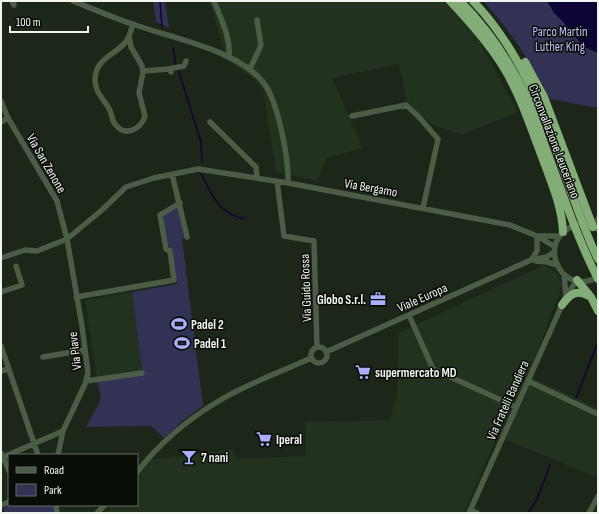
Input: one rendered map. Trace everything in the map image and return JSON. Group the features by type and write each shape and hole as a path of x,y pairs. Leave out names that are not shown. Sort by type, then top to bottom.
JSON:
{"highway":[{"path":"450,1 475,27 502,66 514,89 525,113 562,214 561,234"},
{"name":"Circonvallazione Leuceriano","path":"460,1 488,33 504,55 530,105 585,253 598,278"},
{"name":"Circonvallazione Leuceriano","path":"473,1 504,39 522,67 539,102 598,259"},
{"path":"484,13 497,22 526,65 544,97 596,229"},
{"path":"577,280 591,297 598,311"},
{"path":"562,305 575,292 582,292 591,297"}],"street":[{"path":"72,1 229,57 250,69 270,90 274,101 289,165 288,183"},
{"path":"214,1 230,45 229,57"},
{"path":"250,69 261,45 257,20"},
{"path":"129,36 131,47 139,59 143,70 139,93 145,116 140,127 133,131 126,131 115,124 110,111 97,92 95,80 101,62 123,45 129,36 133,24"},
{"path":"143,70 173,69 184,66 186,61"},
{"name":"Via San Zenone","path":"1,101 8,118 56,201 67,239"},
{"path":"352,116 406,106 418,116 438,139 423,208"},
{"path":"1,122 8,118"},
{"path":"210,122 256,167 257,178"},
{"name":"Via Bergamo","path":"1,258 25,250 37,251 67,239 102,210 126,187 140,182 198,169 277,181 510,225 536,236 554,249"},
{"path":"172,174 187,238"},
{"name":"Via Guido Rossa","path":"277,181 284,236 314,242 317,347"},
{"path":"76,297 174,280 170,251 166,249 160,215 180,203"},
{"path":"596,229 598,219"},
{"name":"Via Bergamo","path":"536,236 561,234 577,225 596,229"},
{"path":"561,234 554,249 557,265 564,274 577,280 587,281 598,278"},
{"path":"530,261 538,251 536,236"},
{"name":"Via Piave","path":"58,454 63,431 86,381 88,373 67,239"},
{"name":"Viale Europa","path":"138,471 160,446 218,401 312,358 314,362 321,363 326,360 326,352 530,261 547,257 554,249"},
{"name":"Viale Europa","path":"530,261 547,262 557,265"},
{"path":"1,292 22,285 16,266"},
{"name":"Via Fratelli Bandiera","path":"564,274 566,296"},
{"name":"Via Fratelli Bandiera","path":"470,511 566,296 577,280"},
{"path":"409,315 433,369 516,407"},
{"path":"1,346 38,454"},
{"path":"312,358 312,352 317,347 323,348 326,352"},
{"path":"42,357 85,350"},
{"path":"1,371 8,369"},
{"path":"86,381 142,373"},
{"path":"528,381 598,414"},
{"path":"8,469 2,456 63,431"},
{"path":"590,513 598,496"},
{"path":"470,511 477,513"}],"shaded area":[{"path":"209,1 443,1 472,28 518,112 462,135 431,124 407,103 399,64 332,78 363,148 327,158 317,181 276,172 263,90 252,77 225,59 224,49"},
{"path":"547,1 598,1 598,53 582,46 570,29 554,13"},
{"path":"544,265 558,274 562,286 528,376 598,408 598,478 497,436 464,513 104,513 110,506 138,506 138,475 150,460 233,449 235,459 306,456 305,422 390,420 397,395 398,333"},
{"path":"132,292 142,370 97,378 85,300"}],"green space":[{"path":"153,1 165,1 169,28 156,22"},
{"name":"Parco Martin Luther King","path":"483,1 598,1 598,108 550,99 520,48"},
{"path":"177,207 184,238 182,239 203,406 182,421 164,438 151,426 86,427 101,399 97,378 142,370 132,292 177,284 171,248 167,244 162,216"},
{"path":"8,506 54,506 55,513 5,513 3,508"}],"waterway":[{"path":"160,1 162,27"},
{"path":"173,48 176,66"},
{"path":"178,69 201,142 202,163"},
{"path":"201,174 217,202 227,212 244,219"},
{"path":"576,398 598,342"},
{"path":"528,513 537,499 550,465"}],"place":[{"name":"Globo S.r.l.","path":"378,299"},
{"name":"Padel 2","path":"179,324"},
{"name":"Padel 1","path":"182,343"},
{"name":"supermercato MD","path":"363,372"},
{"name":"Iperal","path":"264,439"},
{"name":"7 nani","path":"189,457"}]}
